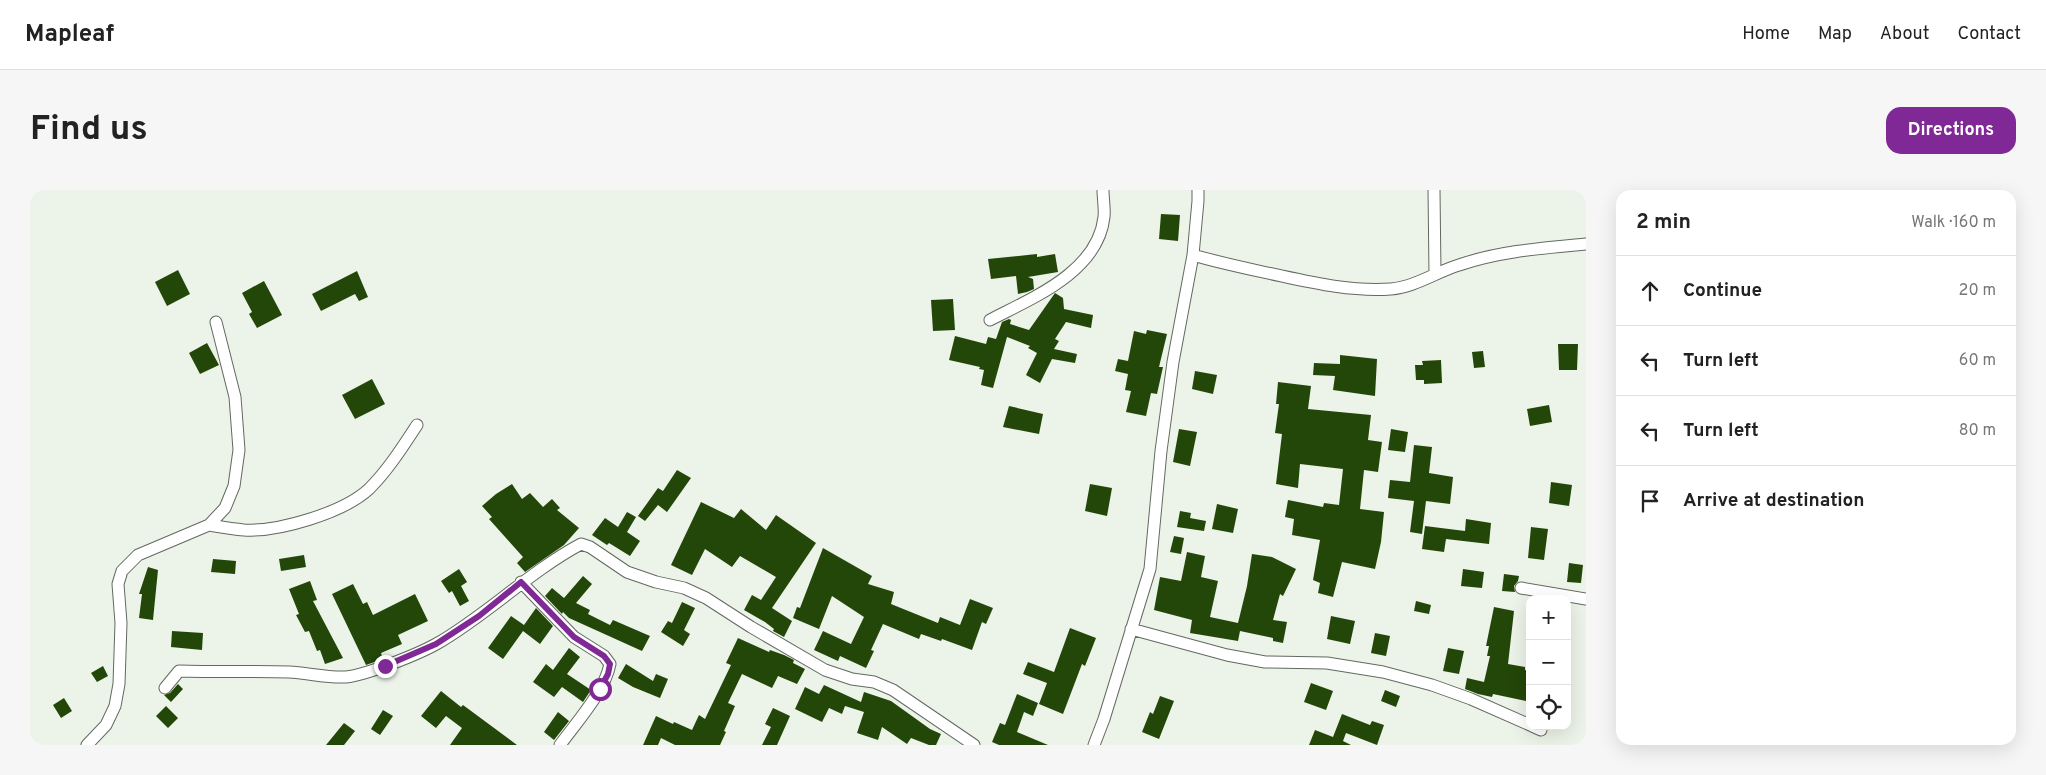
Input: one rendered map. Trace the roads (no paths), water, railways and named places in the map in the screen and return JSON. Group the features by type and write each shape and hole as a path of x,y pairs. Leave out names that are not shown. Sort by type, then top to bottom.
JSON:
{"street":[{"path":"990,320 1056,285 1073,272 1097,238 1104,218 1103,190"},
{"path":"1094,745 1104,719 1150,569 1161,451 1173,362 1193,255 1198,190"},
{"path":"1434,190 1435,274"},
{"path":"1193,255 1236,267 1311,283 1355,289 1392,289 1410,286 1458,265 1496,254 1586,244"},
{"path":"87,745 106,725 115,706 119,684 121,623 118,584 122,571 138,555 209,525 226,508 234,486 239,450 235,397 216,322"},
{"path":"209,525 245,530 277,527 322,515 346,506 367,490 388,468 417,425"},
{"path":"164,688 179,670 235,673 289,672 346,677 385,666 436,644 479,616 521,582 581,544 590,547 627,572 656,582 684,588 706,598 751,627 825,670 852,679 874,682 894,690 974,745"},
{"path":"521,582 574,637 604,656 610,664 608,674 600,689 560,745"},
{"path":"1521,588 1586,599"},
{"path":"1131,629 1227,655 1265,662 1327,663 1383,672 1432,685 1526,724"}]}
